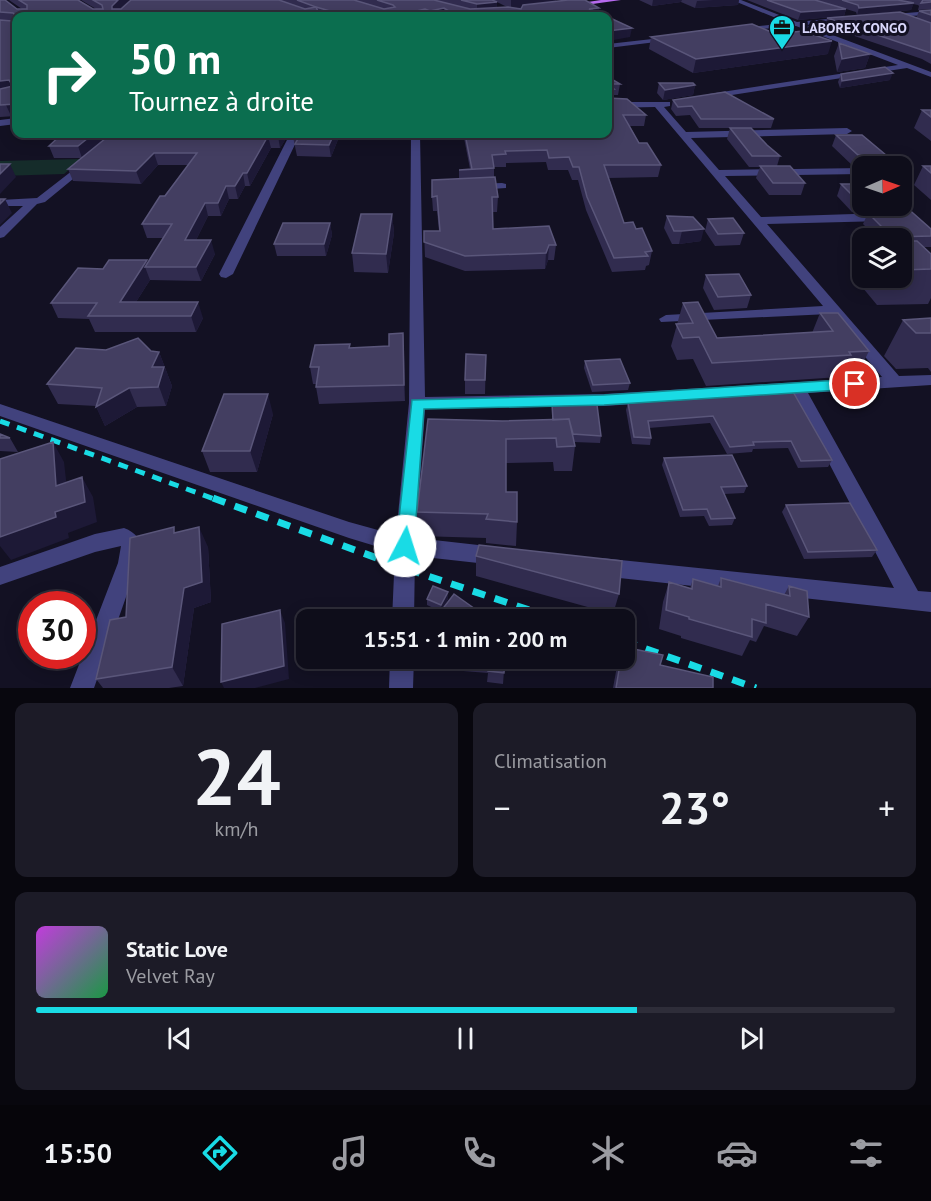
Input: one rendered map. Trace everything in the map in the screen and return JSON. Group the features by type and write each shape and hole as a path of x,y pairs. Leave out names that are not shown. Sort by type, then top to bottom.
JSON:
{"main road":[{"path":"564,4 618,0"}],"street":[{"path":"735,0 931,75"},
{"path":"905,6 931,11"},
{"path":"733,31 853,16 842,11"},
{"path":"875,16 931,11"},
{"path":"891,15 911,21"},
{"path":"779,26 800,34"},
{"path":"612,46 676,38"},
{"path":"701,99 908,66"},
{"path":"612,105 659,106 677,102"},
{"path":"659,106 895,382"},
{"path":"686,135 847,131"},
{"path":"226,274 293,138"},
{"path":"403,609 405,546 417,403 421,188 415,138"},
{"path":"0,234 33,202 46,196 95,154"},
{"path":"719,174 852,171"},
{"path":"459,187 502,186"},
{"path":"0,203 33,202"},
{"path":"758,221 892,217"},
{"path":"666,319 833,310"},
{"path":"417,403 604,400 931,380"},
{"path":"796,387 922,601"},
{"path":"0,410 349,530 405,546 516,558"},
{"path":"0,576 95,543 124,537 130,541 132,549 82,688"},
{"path":"584,565 922,601"},
{"path":"401,688 402,669"}],"green space":[{"path":"81,159 64,174 0,176 0,161"}],"building":[{"path":"0,0 5,0 17,9 27,9 27,5 19,0 78,0 93,9 103,9 102,5 93,0 118,0 112,9 121,9 131,0 279,0 305,9 316,7 318,12 12,13 0,12"},
{"path":"297,0 354,0 384,9 395,7 377,0 434,0 470,9 508,7 521,9 523,5 585,0 599,8 589,9 596,12 450,12 444,8 412,12 333,12"},
{"path":"461,0 492,0 497,2 477,4"},
{"path":"767,0 815,0 846,9 801,12"},
{"path":"842,0 898,0 914,3 859,8 858,5"},
{"path":"931,10 931,15 919,11"},
{"path":"900,12 931,23 931,53 827,18"},
{"path":"612,19 632,28 612,30"},
{"path":"0,20 12,21 12,84 9,80 0,81"},
{"path":"752,24 776,34 803,31 832,41 696,59 651,37"},
{"path":"839,43 870,54 842,59"},
{"path":"885,67 893,73 842,81 841,74"},
{"path":"659,83 693,83 695,85 665,90"},
{"path":"12,86 12,104 0,105 0,89"},
{"path":"725,92 774,119 701,119 692,106 678,107 673,100"},
{"path":"612,98 627,99 646,115 623,115 639,143 647,143 661,165 604,165 624,223 633,222 636,229 642,228 652,251 645,252 648,256 614,258 587,197 579,167 573,167 569,157 549,158 547,150 505,151 506,154 492,155 494,168 459,170 472,169 466,138 612,138"},
{"path":"922,110 931,110 931,117"},
{"path":"730,128 751,128 780,156 752,156"},
{"path":"836,135 862,135 887,156 858,155"},
{"path":"58,138 88,138 78,146 49,146"},
{"path":"106,138 267,138 247,173 243,173 235,186 226,186 218,203 205,203 185,240 211,240 196,267 145,267 172,224 142,224 160,196 165,196 197,153 154,153 136,171 68,169"},
{"path":"298,138 332,138 329,145 295,144"},
{"path":"0,164 10,164 0,174"},
{"path":"760,166 790,166 805,183 773,183"},
{"path":"923,166 931,166 931,173"},
{"path":"495,177 498,197 492,197 493,229 549,226 556,245 549,245 546,253 465,256 424,242 424,231 440,231 437,196 432,197 432,180"},
{"path":"841,184 852,184 852,195"},
{"path":"912,212 931,229 931,236 912,236 912,228 883,228 871,216 912,216"},
{"path":"361,214 392,214 386,254 352,253"},
{"path":"667,216 693,217 704,229 674,231"},
{"path":"733,218 744,233 718,234 708,219"},
{"path":"283,223 330,223 324,244 274,244"},
{"path":"912,241 917,241 931,254 931,269 912,270"},
{"path":"109,260 147,260 120,302 198,302 191,316 88,316 97,303 51,303 78,268 103,269"},
{"path":"739,274 751,295 718,297 706,275"},
{"path":"698,302 717,338 833,331 820,313 838,313 869,351 849,352 851,355 712,363 699,337 683,338 676,324 693,323 683,303"},
{"path":"931,318 931,333 916,333 903,320"},
{"path":"403,333 404,385 316,387 319,367 310,367 315,345 350,344 349,348 389,346 389,334"},
{"path":"138,338 151,351 159,352 152,367 164,367 158,387 129,388 96,407 102,388 47,384 76,348 106,350"},
{"path":"466,354 486,355 485,380 465,380"},
{"path":"620,359 630,383 593,385 585,361"},
{"path":"792,390 832,460 801,461 791,441 753,442 754,445 730,447 713,416 648,421 651,438 634,437 628,403"},
{"path":"224,394 268,394 250,451 202,451"},
{"path":"552,404 597,405 601,436 573,434 569,419 553,420"},
{"path":"428,419 502,421 569,419 575,446 557,447 556,438 506,439 506,492 517,492 517,522 486,519 488,514 417,512"},
{"path":"53,442 56,486 82,477 85,502 55,512 56,517 0,537 0,459"},
{"path":"732,455 747,486 721,487 735,518 711,519 707,509 683,510 664,458"},
{"path":"850,503 877,550 808,552 786,505"},
{"path":"174,527 174,533 199,527 202,582 184,588 172,667 96,679 110,620 126,617 130,538"},
{"path":"479,545 622,561 619,594 476,556"},
{"path":"721,578 790,596 789,586 807,591 809,617 766,604 766,623 752,619 752,637 666,610 669,582 692,589 693,579 721,587"},
{"path":"433,586 448,592 441,605 427,599"},
{"path":"454,594 475,609 447,609 444,607"},
{"path":"280,610 284,666 221,682 222,624"},
{"path":"635,649 663,655 660,665 713,677 713,688 616,688 619,669 635,669"},
{"path":"488,669 504,669 504,673 488,671"}],"railway":[{"path":"0,421 217,500"},
{"path":"213,498 404,568 526,609"},
{"path":"635,645 756,688"}],"place":[{"name":"LABOREX CONGO","path":"782,51"}],"route":[{"path":"405,546 417,403 604,400 855,384"}]}
